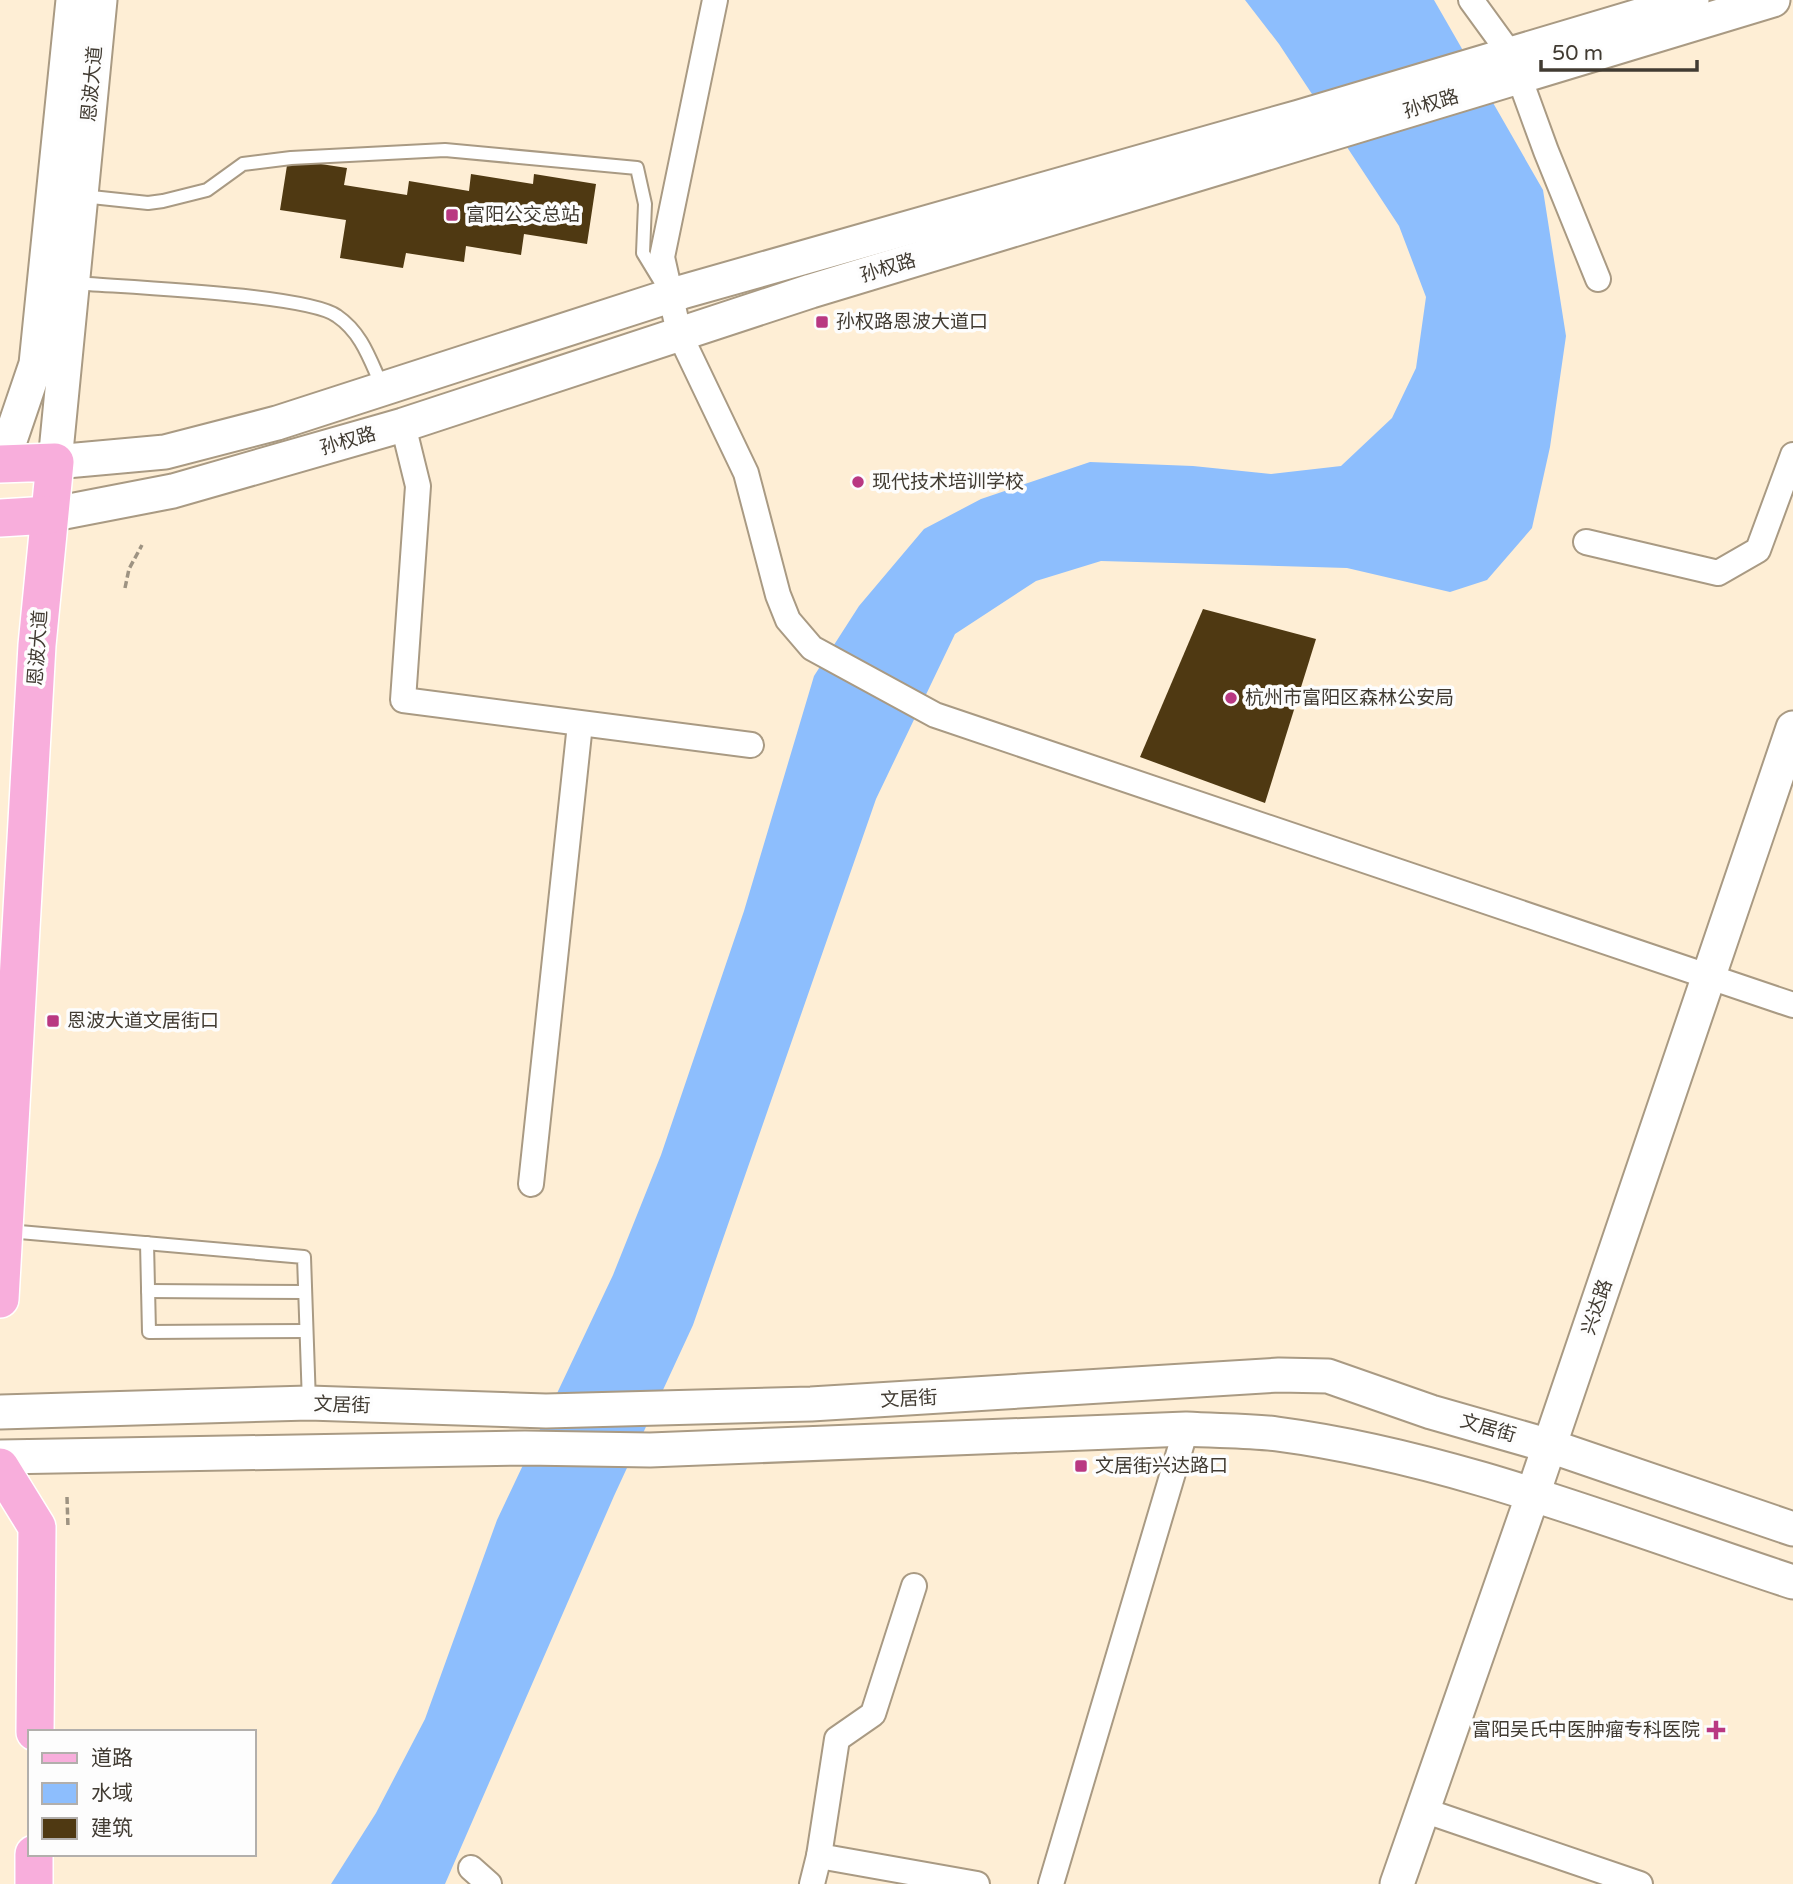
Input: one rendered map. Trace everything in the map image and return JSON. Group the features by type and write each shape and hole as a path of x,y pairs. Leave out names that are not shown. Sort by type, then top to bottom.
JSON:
{"main road":[{"name":"恩波大道","path":"1,467 36,364 73,0"},
{"name":"恩波大道","path":"0,1299 37,659 100,0"},
{"name":"孙权路","path":"1514,66 1692,0"},
{"name":"孙权路","path":"1,467 165,452 277,423 669,296 1301,129 1514,66 1773,0"},
{"name":"孙权路","path":"0,518 49,515 173,491 403,425 1301,129"},
{"name":"兴达路","path":"1397,1884 1550,1446 1793,728"},
{"name":"文居街","path":"0,1412 309,1404 546,1411 671,1408 947,1398 1267,1375 1328,1376 1431,1412 1550,1446 1793,1529"},
{"name":"文居街","path":"0,1457 525,1448 650,1450 1186,1429 1274,1433 1346,1445 1432,1466 1793,1582"},
{"path":"0,1467 37,1527 35,1730"},
{"path":"34,1856 34,1884"}],"street":[{"path":"715,0 662,257 679,333 746,473 778,595 788,620 812,648 934,715 1793,1005"},
{"path":"1471,0 1514,66 1598,278"},
{"path":"403,425 418,486 403,700 751,745"},
{"path":"1586,542 1718,573 1758,550 1793,455"},
{"path":"531,1184 580,724"},
{"path":"1051,1884 1186,1429"},
{"path":"812,1884 819,1856 837,1739 873,1714 914,1586"},
{"path":"1423,1810 1640,1884"},
{"path":"819,1856 977,1884"}],"lane":[{"path":"82,195 148,203 207,190 243,164 291,158 445,150 637,168 645,204 643,253 669,296"},
{"path":"74,283 291,302 335,314 359,335 384,390"},
{"path":"4,1231 304,1257 309,1404"},
{"path":"147,1243 149,1332 305,1331"},
{"path":"149,1291 305,1292"}],"path":[{"path":"125,588 129,569 142,545"},
{"path":"67,1497 68,1528"}],"water":[{"path":"1245,0 1434,0 1543,190 1566,336 1550,447 1532,528 1487,580 1450,592 1347,568 1101,561 1036,581 955,634 876,799 693,1325 614,1496 445,1884 331,1884 376,1813 425,1719 497,1520 613,1275 661,1155 744,911 814,676 859,606 924,529 981,499 1090,462 1193,466 1271,474 1341,466 1392,418 1416,368 1426,297 1399,226 1279,44"}],"building":[{"name":"富阳公交总站","path":"288,159 347,168 344,185 407,195 409,181 469,191 471,174 533,184 534,174 596,184 587,244 524,234 521,255 466,246 464,262 406,253 403,268 340,258 346,220 280,210"},
{"name":"杭州市富阳区森林公安局","path":"1203,609 1316,639 1265,803 1140,757"}],"place":[{"name":"富阳公交总站","path":"452,215"},
{"name":"孙权路恩波大道口","path":"822,322"},
{"name":"现代技术培训学校","path":"858,482"},
{"name":"杭州市富阳区森林公安局","path":"1231,698"},
{"name":"恩波大道文居街口","path":"53,1021"},
{"name":"文居街兴达路口","path":"1081,1466"},
{"name":"富阳吴氏中医肿瘤专科医院","path":"1716,1730"}]}
